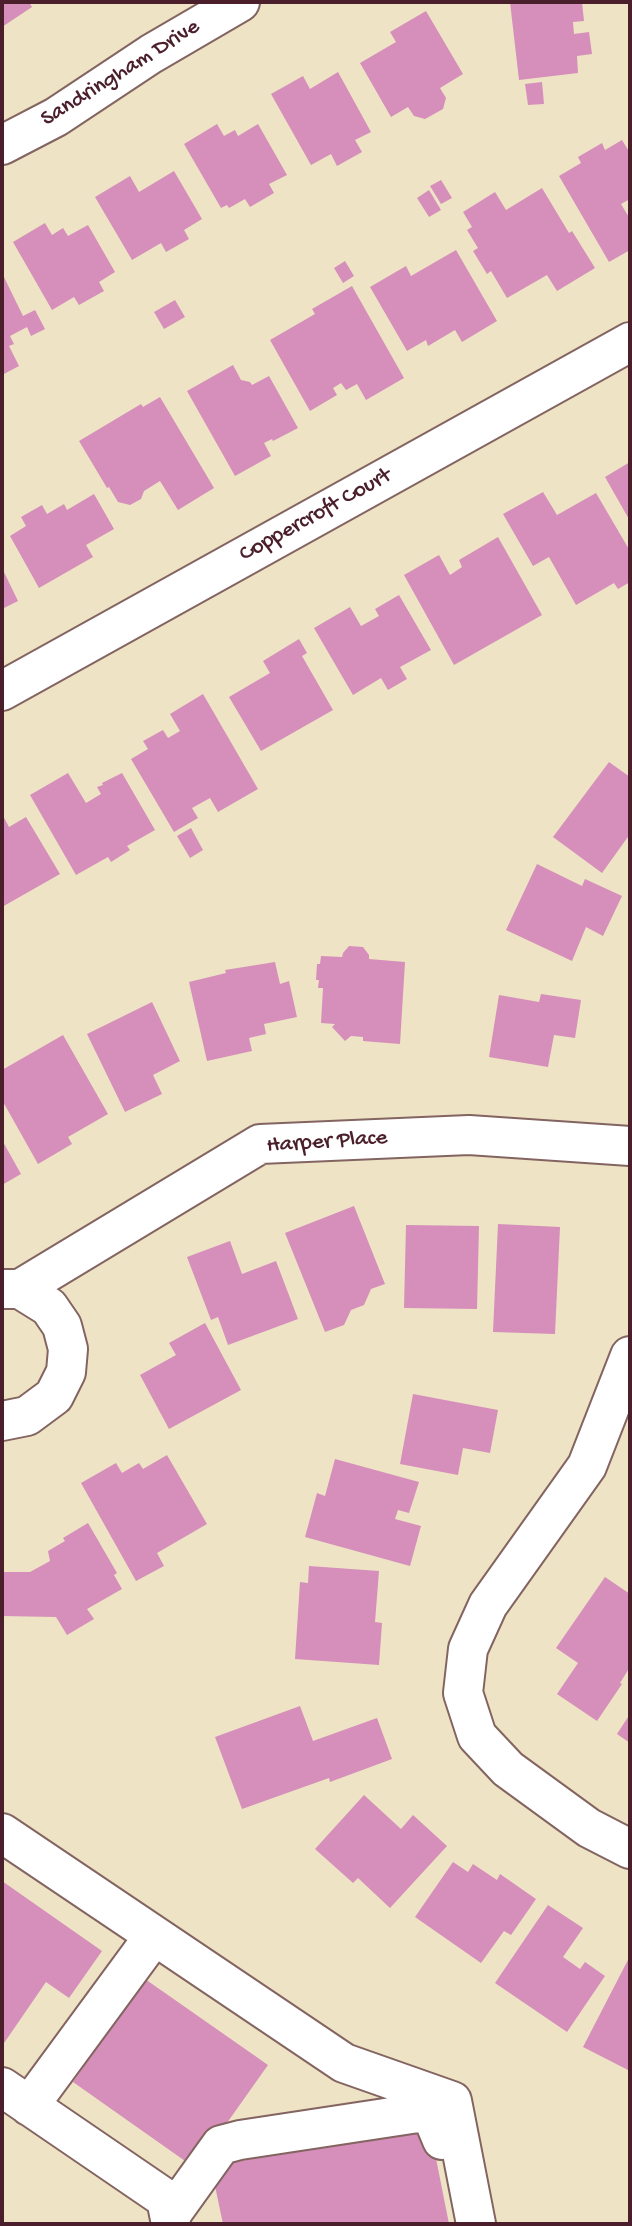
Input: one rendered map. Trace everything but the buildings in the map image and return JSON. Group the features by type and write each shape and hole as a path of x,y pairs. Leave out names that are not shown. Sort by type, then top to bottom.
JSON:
{"street":[{"name":"Sandringham Drive","path":"2,145 56,117 151,54 240,2"},
{"name":"Coppercroft Court","path":"2,691 630,342"},
{"name":"Harper Place","path":"11,1289 260,1144 469,1135 630,1146"},
{"name":"Harper Place","path":"2,1420 27,1416 54,1396 66,1373 68,1349 62,1326 49,1307 11,1289"},
{"path":"630,1356 587,1466 488,1605 468,1649 463,1693 477,1736 508,1769 589,1828 630,1849"},
{"path":"2,1833 344,2063 452,2101 476,2224"},
{"path":"154,1936 15,2096 166,2199 170,2220"},
{"path":"170,2220 221,2145 418,2113 432,2116 441,2133 457,2224"}]}
